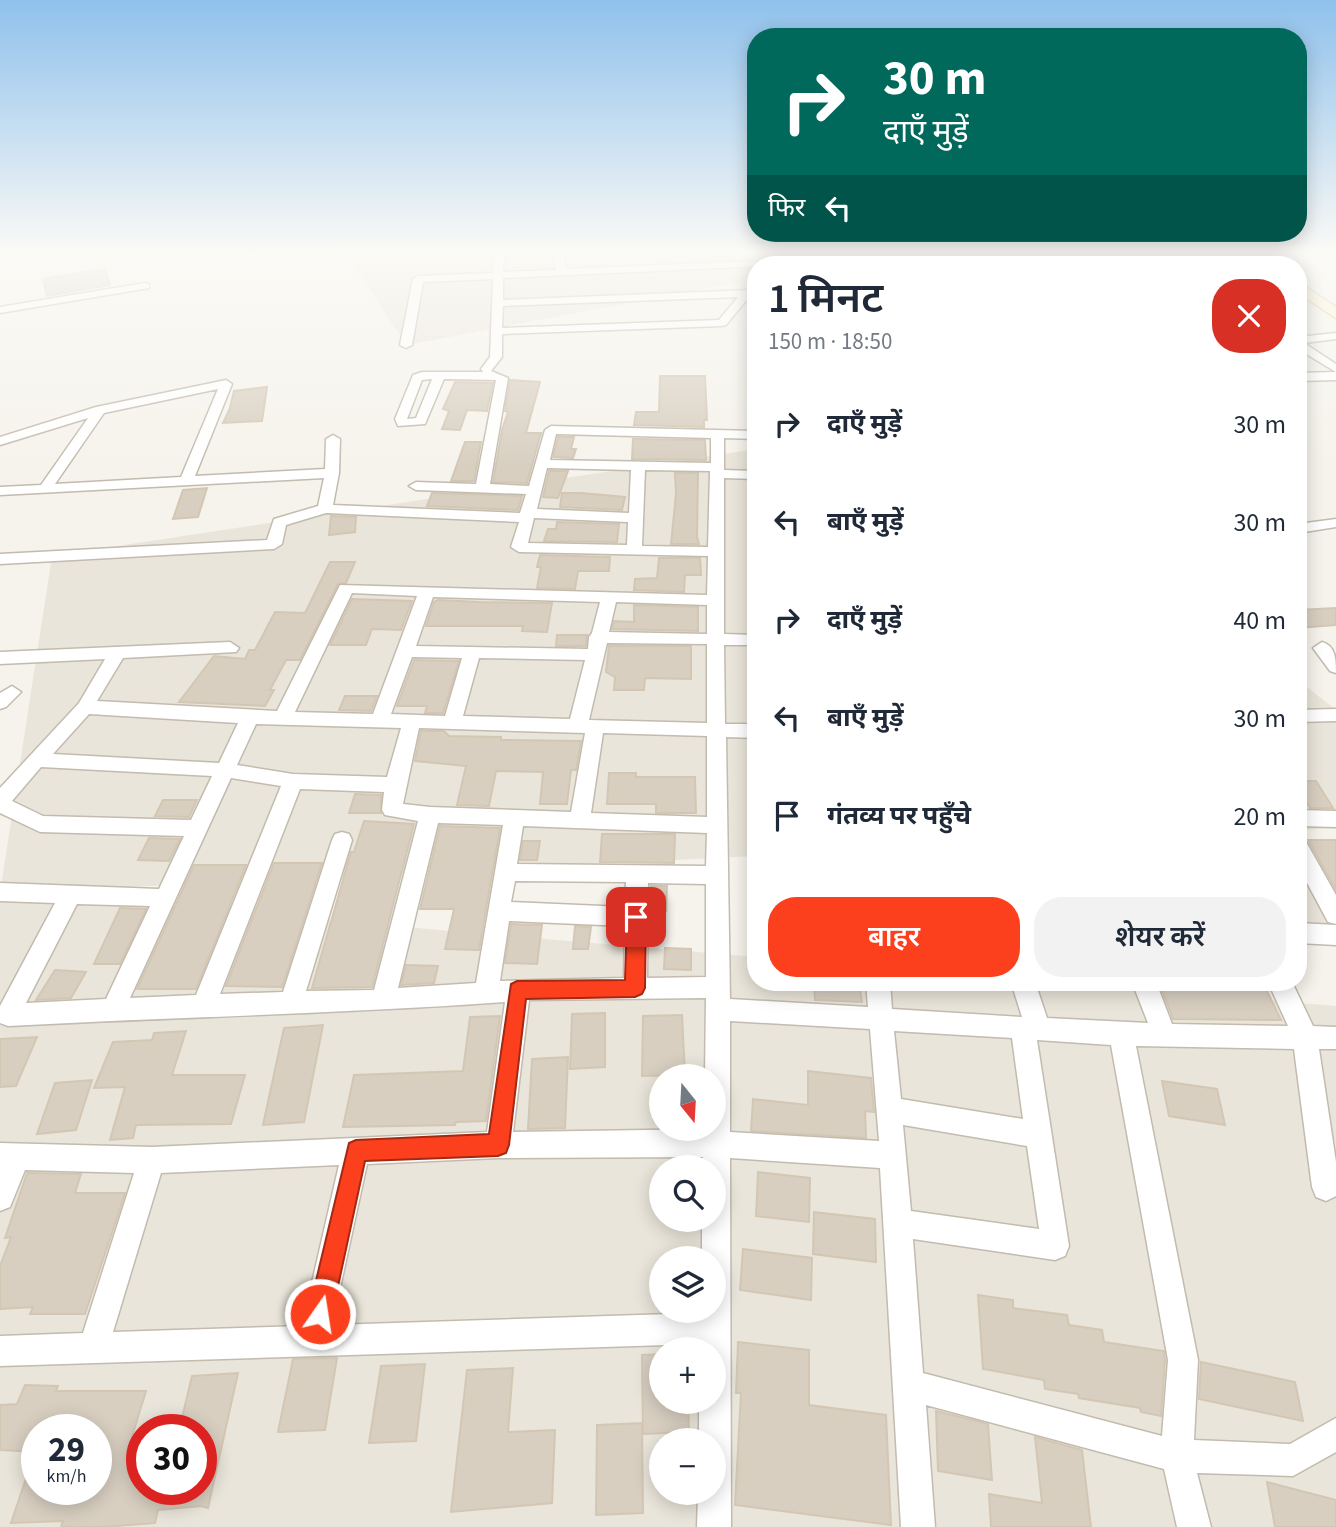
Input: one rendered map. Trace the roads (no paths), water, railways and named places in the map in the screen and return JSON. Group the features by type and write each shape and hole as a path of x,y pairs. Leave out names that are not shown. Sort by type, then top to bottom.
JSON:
{"street":[{"path":"406,345 410,324"},
{"path":"487,369 496,357 496,324"},
{"path":"496,331 686,324"},
{"path":"1307,341 1336,336"},
{"path":"1307,348 1336,369"},
{"path":"439,376 495,375 502,378 482,488"},
{"path":"1307,377 1336,376"},
{"path":"0,440 100,410 226,384 186,481"},
{"path":"46,487 100,410"},
{"path":"716,552 519,547 551,430 668,450 717,471 747,474"},
{"path":"542,464 638,466 668,450 718,434 747,435"},
{"path":"715,1527 718,998 715,600 718,434"},
{"path":"325,509 332,474 333,439"},
{"path":"634,550 638,466"},
{"path":"0,491 332,474"},
{"path":"416,486 534,490"},
{"path":"0,559 274,544 279,522 325,509 635,518"},
{"path":"1307,527 1336,523"},
{"path":"283,717 346,588 715,600"},
{"path":"380,720 427,592"},
{"path":"580,821 595,646 609,598"},
{"path":"405,651 472,653 716,639 747,640"},
{"path":"1336,647 1322,648 1336,667"},
{"path":"0,658 230,648"},
{"path":"117,653 85,707 54,737 38,760 0,802 40,824 197,828"},
{"path":"453,722 472,653"},
{"path":"85,707 250,717 747,731"},
{"path":"1307,716 1336,715"},
{"path":"113,1009 250,717"},
{"path":"412,722 394,785 392,810 429,815 514,819 717,825"},
{"path":"38,760 225,770 293,781 394,785"},
{"path":"204,1005 293,781"},
{"path":"383,1000 429,815"},
{"path":"1307,818 1336,819"},
{"path":"486,992 514,819"},
{"path":"291,1003 342,840"},
{"path":"1307,862 1336,915"},
{"path":"507,872 717,875"},
{"path":"635,988 637,874"},
{"path":"0,892 164,898"},
{"path":"71,894 8,1015 204,1005 383,1000 517,990 635,988 882,1020 1165,1036 1336,1038"},
{"path":"500,911 636,917"},
{"path":"1307,933 1336,935"},
{"path":"498,1145 517,990"},
{"path":"879,991 898,1223 918,1527"},
{"path":"898,1223 1055,1246 1039,1135 1031,1029 1025,991"},
{"path":"1148,991 1165,1036"},
{"path":"1284,991 1305,1036 1326,1187"},
{"path":"1121,1034 1182,1360 1177,1456 1194,1527"},
{"path":"889,1110 1039,1135"},
{"path":"0,1197 9,1156 152,1160 498,1145 717,1143 893,1155"},
{"path":"314,1341 356,1151"},
{"path":"93,1348 152,1160"},
{"path":"0,1351 716,1328"},
{"path":"908,1385 1177,1456 1293,1460 1336,1434"}]}
